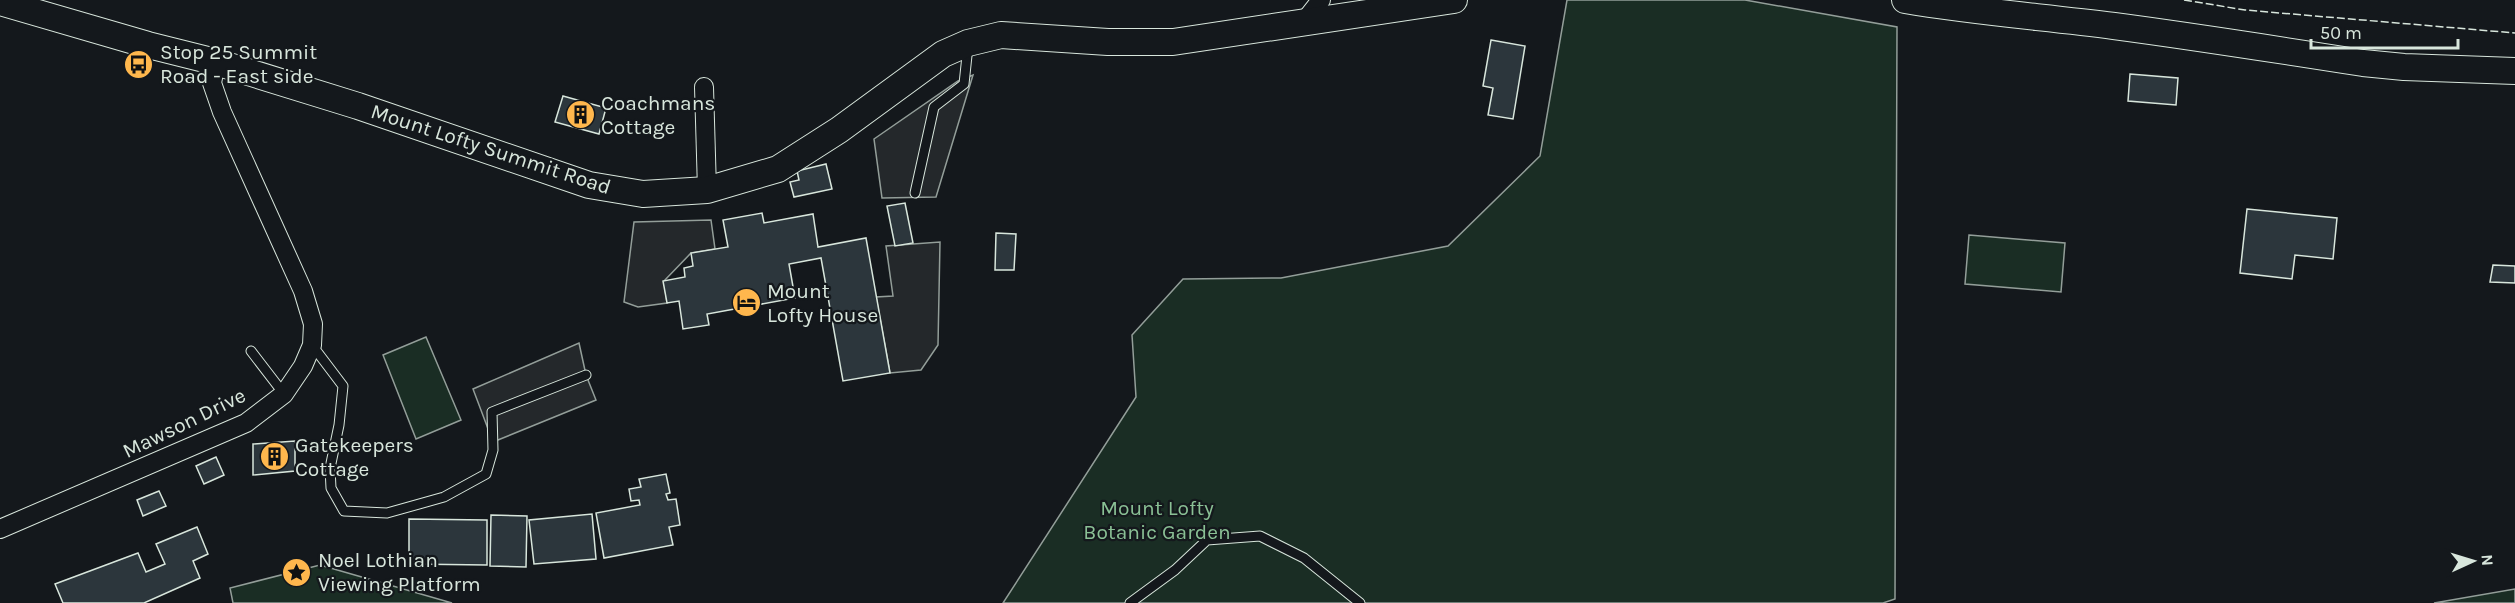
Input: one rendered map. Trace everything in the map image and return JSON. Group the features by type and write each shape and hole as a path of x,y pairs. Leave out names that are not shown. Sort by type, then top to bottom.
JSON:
{"main road":[{"name":"Mount Lofty Summit Road","path":"0,2 148,45 216,62 358,106 589,185 643,194 708,190 778,169 839,130 943,54 968,43 1001,35 1108,42 1173,42 1454,0"},
{"path":"1905,0 1966,10 2115,26 2363,63 2404,67 2515,71"}],"street":[{"path":"1303,23 1321,0"},
{"path":"216,62 212,82 222,112 303,291 312,324 312,345"},
{"path":"704,87 708,190"},
{"name":"Mawson Drive","path":"0,529 246,423 284,394 303,366 312,345"}],"lane":[{"path":"915,193 933,106 964,84 968,43"},
{"path":"312,345 343,386 339,425 330,468 331,488 344,511 387,513 444,497 486,474 493,450 492,412 586,375"},
{"path":"251,351 284,394"},
{"path":"1130,603 1176,570 1207,540 1260,536 1304,558 1360,603"}],"green space":[{"name":"Mount Lofty Botanic Garden","path":"1567,0 1745,0 1897,27 1895,599 1883,603 1003,603 1136,397 1132,335 1183,279 1281,278 1448,246 1540,156"},
{"path":"1969,235 2065,243 2061,292 1965,284"},
{"path":"426,337 461,420 416,439 383,355"},
{"path":"320,565 452,603 233,603 230,588"},
{"path":"2515,589 2515,603 2434,603"}],"shaded area":[{"path":"973,75 936,197 882,198 874,139 958,81"},
{"path":"711,220 715,249 691,253 664,281 667,303 638,307 624,302 634,222"},
{"path":"940,242 938,345 921,370 890,373 876,297 893,296 886,246"},
{"path":"579,343 586,375 596,400 493,442 473,389"}],"building":[{"path":"1491,40 1525,46 1513,119 1488,115 1493,88 1483,86"},
{"path":"2130,74 2178,78 2176,105 2128,101"},
{"name":"Coachmans Cottage","path":"563,96 606,108 599,134 555,122"},
{"path":"826,164 832,189 794,197 790,182 799,180 797,171"},
{"path":"905,203 913,243 895,246 887,206"},
{"path":"2247,209 2337,218 2333,259 2295,255 2292,279 2240,273"},
{"path":"762,213 764,223 813,214 818,247 866,238 890,373 843,381 821,258 789,264 795,298 707,314 709,325 683,329 679,301 667,303 663,281 685,277 684,268 693,266 691,253 728,247 723,220"},
{"path":"996,233 1016,234 1014,270 995,270"},
{"path":"2493,265 2515,266 2515,283 2490,282"},
{"name":"Gatekeepers Cottage","path":"295,441 295,471 253,475 253,444"},
{"path":"216,457 224,475 204,484 196,466"},
{"path":"666,474 670,493 666,494 668,500 676,499 680,525 669,527 673,545 604,558 596,513 640,505 639,500 631,501 629,489 641,487 639,479"},
{"path":"159,491 166,506 143,516 137,500"},
{"path":"592,514 596,559 534,564 529,520"},
{"path":"491,515 527,516 526,567 490,566"},
{"path":"409,519 487,520 487,565 409,564"},
{"path":"197,527 208,554 193,561 200,578 144,603 63,603 55,584 138,553 146,572 165,564 156,544"}],"fence":[{"path":"2184,0 2245,10 2515,33"}],"place":[{"name":"Stop 25 Summit Road - East side","path":"139,64"},
{"name":"Coachmans Cottage","path":"580,115"},
{"name":"Mount Lofty House","path":"746,303"},
{"name":"Gatekeepers Cottage","path":"274,457"},
{"name":"Noel Lothian Viewing Platform","path":"297,572"}]}
